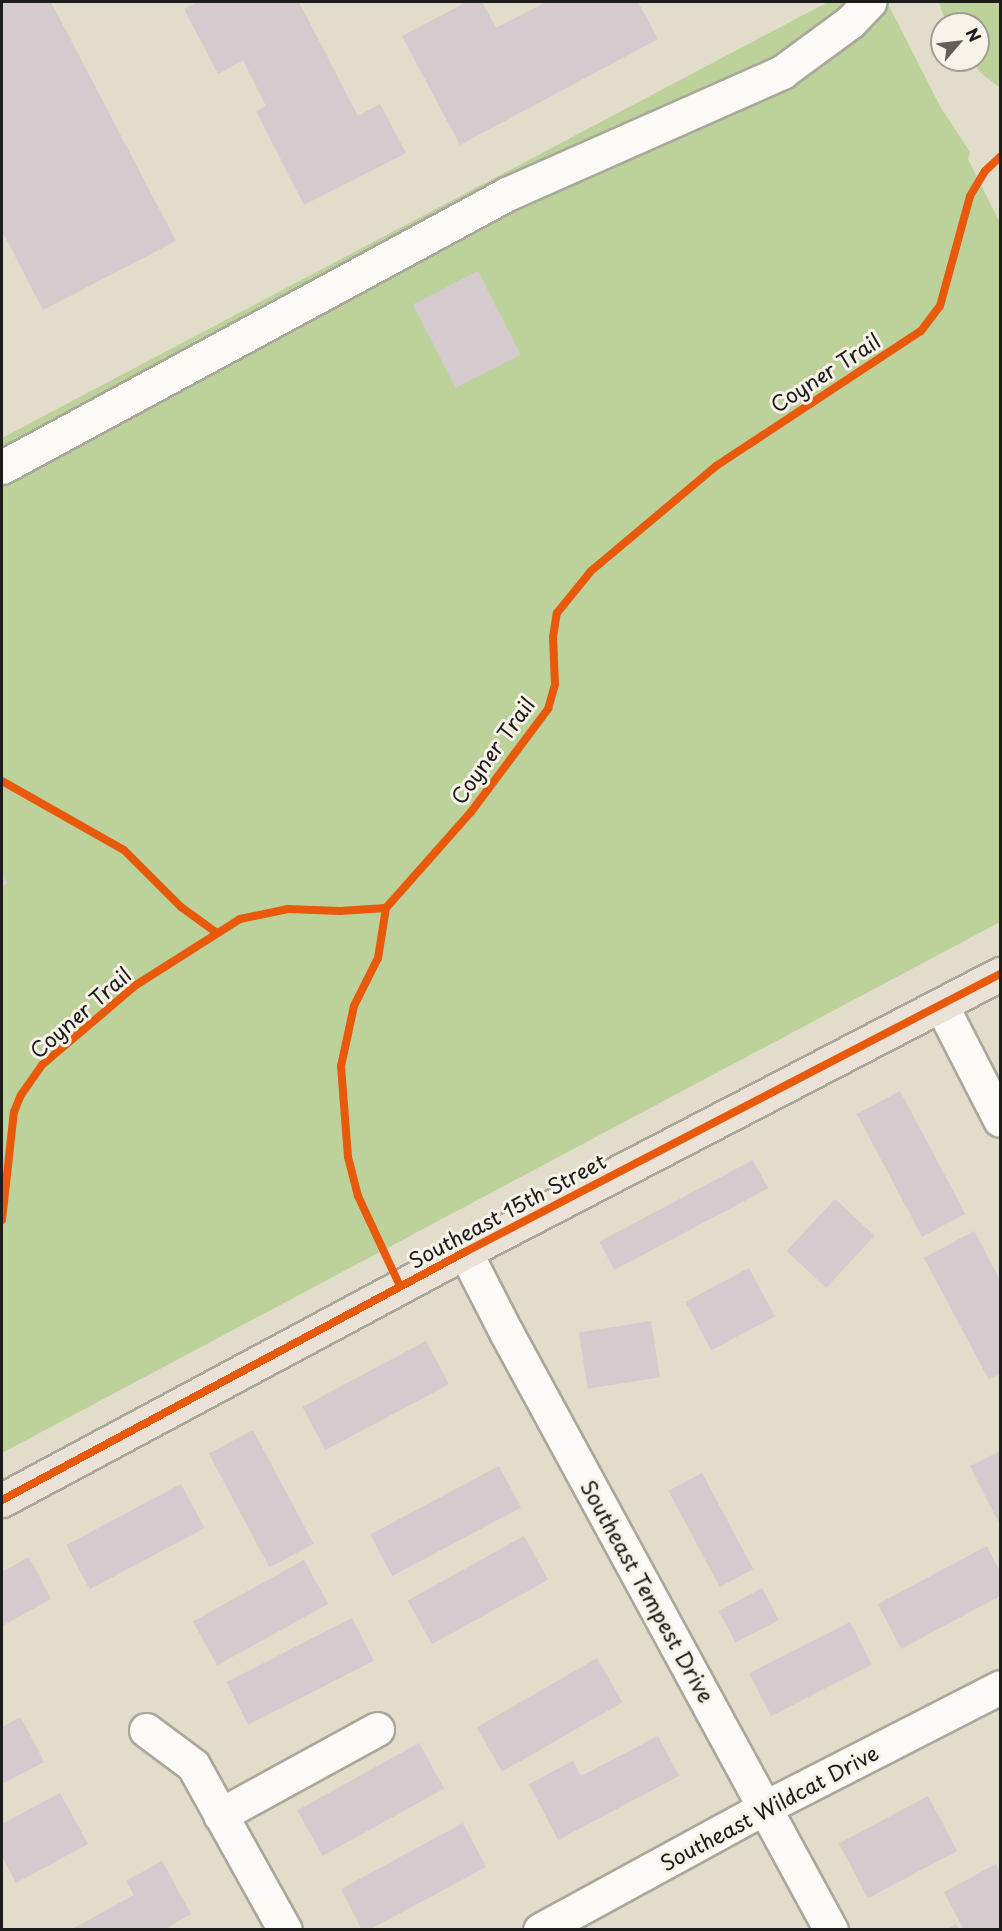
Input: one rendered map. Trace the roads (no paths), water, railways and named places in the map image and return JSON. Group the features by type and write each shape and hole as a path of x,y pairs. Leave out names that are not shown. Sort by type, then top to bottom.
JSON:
{"main road":[{"name":"Southeast 15th Street","path":"2,1500 465,1252 1000,974"}],"street":[{"path":"2,466 507,194 782,72 850,22 869,2"},
{"path":"941,1005 1000,1120"},
{"name":"Southeast Tempest Drive","path":"465,1252 506,1332 831,1929"},
{"name":"Southeast Wildcat Drive","path":"540,1929 766,1807 1000,1687"},
{"path":"220,1815 377,1729"},
{"path":"146,1730 193,1766 285,1929"}]}
